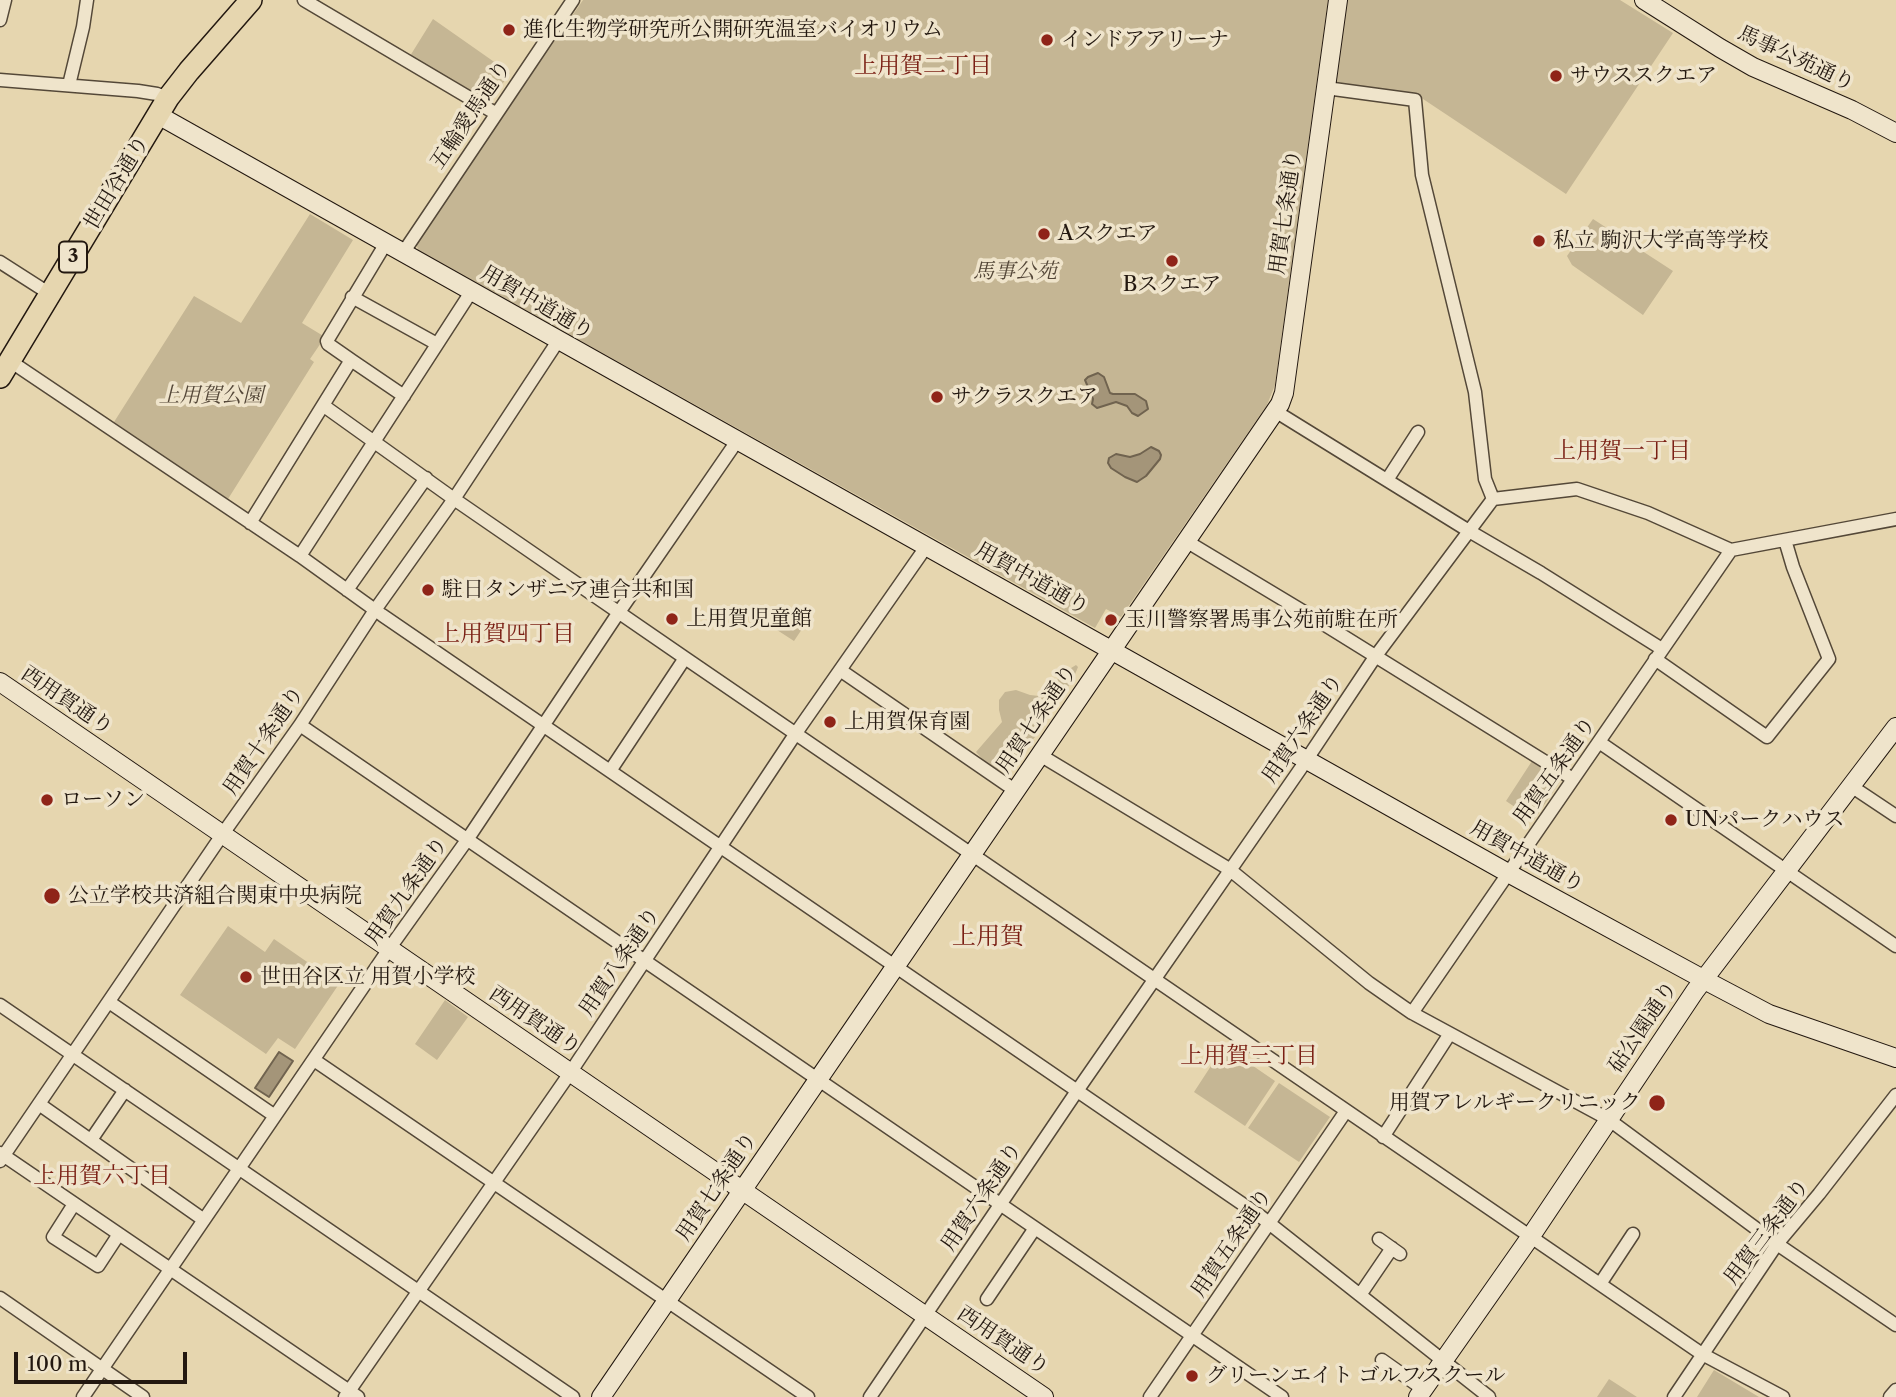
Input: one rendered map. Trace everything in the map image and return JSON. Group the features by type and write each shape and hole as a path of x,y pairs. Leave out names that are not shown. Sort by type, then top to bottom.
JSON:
{"main road":[{"name":"世田谷通り","path":"5,369 163,107 189,71 251,0"}],"street":[{"path":"0,20 5,0"},
{"path":"69,85 87,0"},
{"path":"304,0 495,113"},
{"name":"五輪愛馬通り","path":"402,253 573,0"},
{"name":"用賀七条通り","path":"601,1397 1280,404 1338,0"},
{"name":"馬事公苑通り","path":"1644,0 1745,62 1896,133"},
{"path":"0,80 157,94 163,107"},
{"path":"1326,88 1415,100 1422,176 1475,392 1485,479 1493,499 1577,489 1648,513 1731,550 1896,519"},
{"name":"用賀中道通り","path":"163,107 402,253 1508,873 1769,1014 1896,1058"},
{"path":"386,243 327,341 404,396"},
{"path":"0,262 50,294"},
{"path":"300,556 471,292"},
{"path":"352,297 437,344"},
{"name":"用賀十条通り","path":"1,1157 300,725 558,341"},
{"path":"250,523 351,360"},
{"path":"5,369 300,556 542,725 1269,1222 1489,1397"},
{"path":"324,406 685,659 1702,1354 1783,1397"},
{"path":"1275,411 1542,573 1659,654 1767,737 1829,659 1785,540"},
{"path":"1387,480 1418,432"},
{"name":"用賀九条通り","path":"83,1397 389,949 467,840 542,725 737,441"},
{"path":"347,590 426,478"},
{"name":"用賀六条通り","path":"870,1397 1229,869 1307,760 1375,656 1493,499"},
{"path":"1186,541 1573,779"},
{"name":"用賀八条通り","path":"351,1395 418,1290 570,1073 796,733 926,547"},
{"name":"用賀五条通り","path":"1412,1013 1731,550"},
{"path":"610,771 685,659"},
{"path":"840,670 1016,791"},
{"name":"西用賀通り","path":"0,682 1044,1397"},
{"path":"300,725 1282,1397"},
{"name":"砧公園通り","path":"1421,1393 1531,1236 1704,979 1896,727"},
{"path":"1599,742 1896,946"},
{"path":"1040,755 1229,869 1369,983 1412,1013 1608,1119 1777,1244 1896,1325"},
{"path":"1851,786 1896,816"},
{"path":"109,1002 275,1116"},
{"path":"0,1005 573,1397"},
{"path":"1384,1137 1449,1035"},
{"path":"314,1060 808,1397"},
{"path":"91,1140 125,1090"},
{"name":"用賀三条通り","path":"1674,1397 1777,1244 1819,1195 1896,1095"},
{"path":"39,1104 204,1220"},
{"name":"用賀五条通り","path":"1150,1397 1346,1111"},
{"path":"1,1157 119,1234 351,1395"},
{"path":"74,1204 53,1237 98,1266 119,1234"},
{"path":"987,1300 1035,1228"},
{"path":"1600,1284 1633,1234"},
{"path":"1360,1295 1396,1251 1379,1239"},
{"path":"0,1298 143,1397"},
{"path":"1382,1360 1421,1393"},
{"path":"1889,1397 1896,1390"}],"green space":[{"name":"馬事公苑","path":"583,0 1328,0 1275,385 1267,405 1121,617 1106,609 1095,628 418,250 416,242"},
{"path":"1346,0 1620,0 1673,33 1566,194 1417,95 1331,84"},
{"path":"433,19 510,73 489,103 410,56"},
{"name":"上用賀公園","path":"310,214 353,240 302,323 325,337 310,359 314,362 228,499 114,422 194,296 241,323"},
{"path":"1593,219 1673,271 1643,315 1572,265 1567,256"},
{"path":"789,612 806,623 794,641 777,630"},
{"path":"1076,665 1078,667 1073,679 1040,731 1010,770 995,769 984,761 976,752 1002,722 999,700 1005,692 1016,690 1039,696 1063,673"},
{"path":"1532,761 1561,780 1534,820 1506,801"},
{"path":"228,926 265,952 274,939 339,984 295,1049 278,1038 266,1054 180,995"},
{"path":"445,1000 468,1017 437,1060 415,1044"},
{"path":"1224,1046 1275,1081 1245,1126 1194,1092"},
{"path":"1279,1083 1330,1117 1299,1162 1248,1128"},
{"path":"1714,1370 1759,1397 1697,1397"},
{"path":"1609,1379 1637,1397 1597,1397"}],"shaded area":[{"path":"1098,373 1104,377 1110,393 1135,394 1146,401 1148,409 1138,416 1127,406 1116,402 1097,408 1092,404 1093,399 1085,380"},
{"path":"1151,447 1159,451 1160,459 1146,476 1137,482 1111,468 1108,463 1109,458 1116,454 1130,457"},
{"path":"279,1052 293,1061 269,1097 255,1088"}],"place":[{"name":"進化生物学研究所公開研究温室バイオリウム","path":"509,30"},
{"name":"インドアアリーナ","path":"1047,40"},
{"name":"サウススクエア","path":"1556,76"},
{"name":"Aスクエア","path":"1044,234"},
{"name":"私立 駒沢大学高等学校","path":"1539,241"},
{"name":"Bスクエア","path":"1172,261"},
{"name":"サクラスクエア","path":"937,397"},
{"name":"駐日タンザニア連合共和国","path":"428,590"},
{"name":"上用賀児童館","path":"672,619"},
{"name":"玉川警察署馬事公苑前駐在所","path":"1111,620"},
{"name":"上用賀保育園","path":"830,722"},
{"name":"ローソン","path":"47,800"},
{"name":"UNパークハウス","path":"1671,820"},
{"name":"公立学校共済組合関東中央病院","path":"52,896"},
{"name":"世田谷区立 用賀小学校","path":"246,977"},
{"name":"用賀アレルギークリニック","path":"1657,1103"},
{"name":"グリーンエイト ゴルフスクール","path":"1192,1376"}],"district":[{"name":"上用賀二丁目","path":"923,66"},
{"name":"上用賀一丁目","path":"1622,451"},
{"name":"上用賀四丁目","path":"506,634"},
{"name":"上用賀","path":"988,937"},
{"name":"上用賀三丁目","path":"1249,1056"},
{"name":"上用賀六丁目","path":"102,1176"}]}
